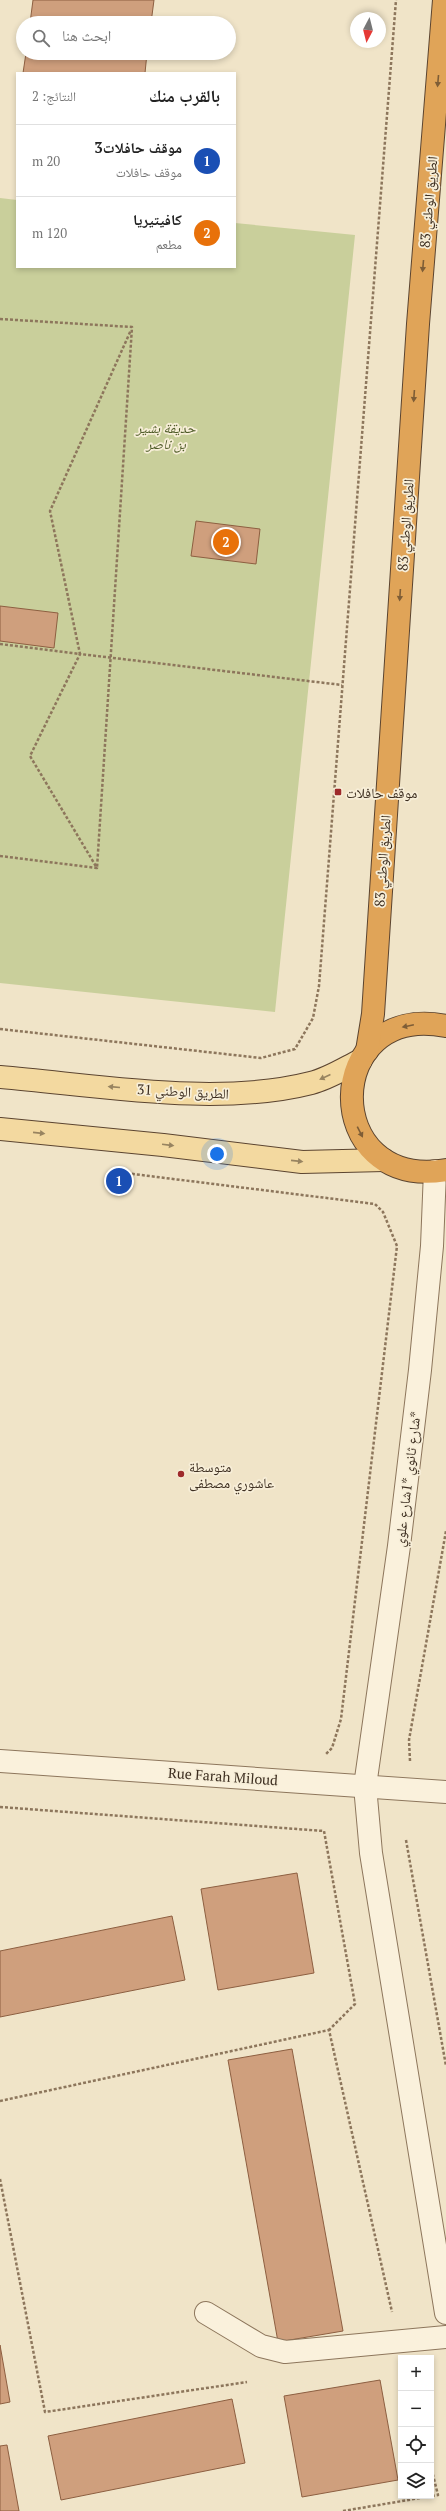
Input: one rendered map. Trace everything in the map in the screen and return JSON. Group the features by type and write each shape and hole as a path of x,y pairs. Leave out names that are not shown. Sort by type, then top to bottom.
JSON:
{"highway":[{"name":"الطريق الوطني 83","path":"364,1056 373,1014 418,324 444,0"},
{"path":"441,1171 424,1173 403,1169 384,1160 366,1143 354,1120 350,1095 355,1071 364,1056 384,1035 406,1025 429,1023 446,1026"}],"main road":[{"name":"الطريق الوطني 31","path":"0,1076 203,1094 242,1094 312,1083 364,1056"},
{"path":"0,1129 163,1145 302,1162 384,1160"}],"street":[{"name":"شارع ثانوي *1شارع علوي*","path":"441,1171 420,1370 399,1546 365,1786 372,1860 446,2313"},
{"name":"Rue Farah Miloud","path":"0,1761 440,1792"},
{"path":"206,2313 261,2346 286,2352 446,2337"}],"path":[{"path":"0,1029 261,1058 295,1049 313,1018 319,986 396,0"},
{"path":"0,319 132,327"},
{"path":"97,868 30,756 80,654 50,511 132,327"},
{"path":"97,868 109,657 132,327"},
{"path":"0,644 342,685"},
{"path":"0,856 97,868"},
{"path":"110,1172 375,1204 384,1212 397,1246 341,1719 332,1748 322,1758"},
{"path":"440,1792 410,1761 409,1740 446,1531"},
{"path":"0,1807 324,1832 355,2004 329,2030 0,2101"},
{"path":"406,1840 446,2066"},
{"path":"329,2030 392,2312"},
{"path":"0,2179 45,2412 247,2382"},
{"path":"434,2479 438,2495 434,2496"},
{"path":"343,2511 414,2499"}],"green space":[{"name":"حديقة بشير بن ناصر","path":"0,198 16,200 16,268 236,268 236,223 355,235 275,1012 0,983"}],"building":[{"path":"33,0 154,0 152,16 31,16"},
{"path":"25,60 146,60 145,72 23,72"},
{"path":"196,521 260,529 256,564 191,556"},
{"path":"0,606 58,613 54,648 0,641"},
{"path":"297,1873 314,1973 218,1990 201,1889"},
{"path":"172,1916 185,1980 0,2017 0,1951"},
{"path":"292,2049 343,2331 278,2342 228,2060"},
{"path":"0,2345 10,2402 0,2404"},
{"path":"380,2380 398,2480 302,2497 284,2396"},
{"path":"232,2399 245,2463 61,2500 48,2436"},
{"path":"7,2445 19,2511 0,2511 0,2446"}],"place":[{"name":"كافيتيريا","path":"226,542"},
{"name":"موقف حافلات","path":"338,792"},
{"name":"موقف حافلات3","path":"119,1181"},
{"name":"متوسطة عاشوري مصطفى","path":"181,1474"}]}
